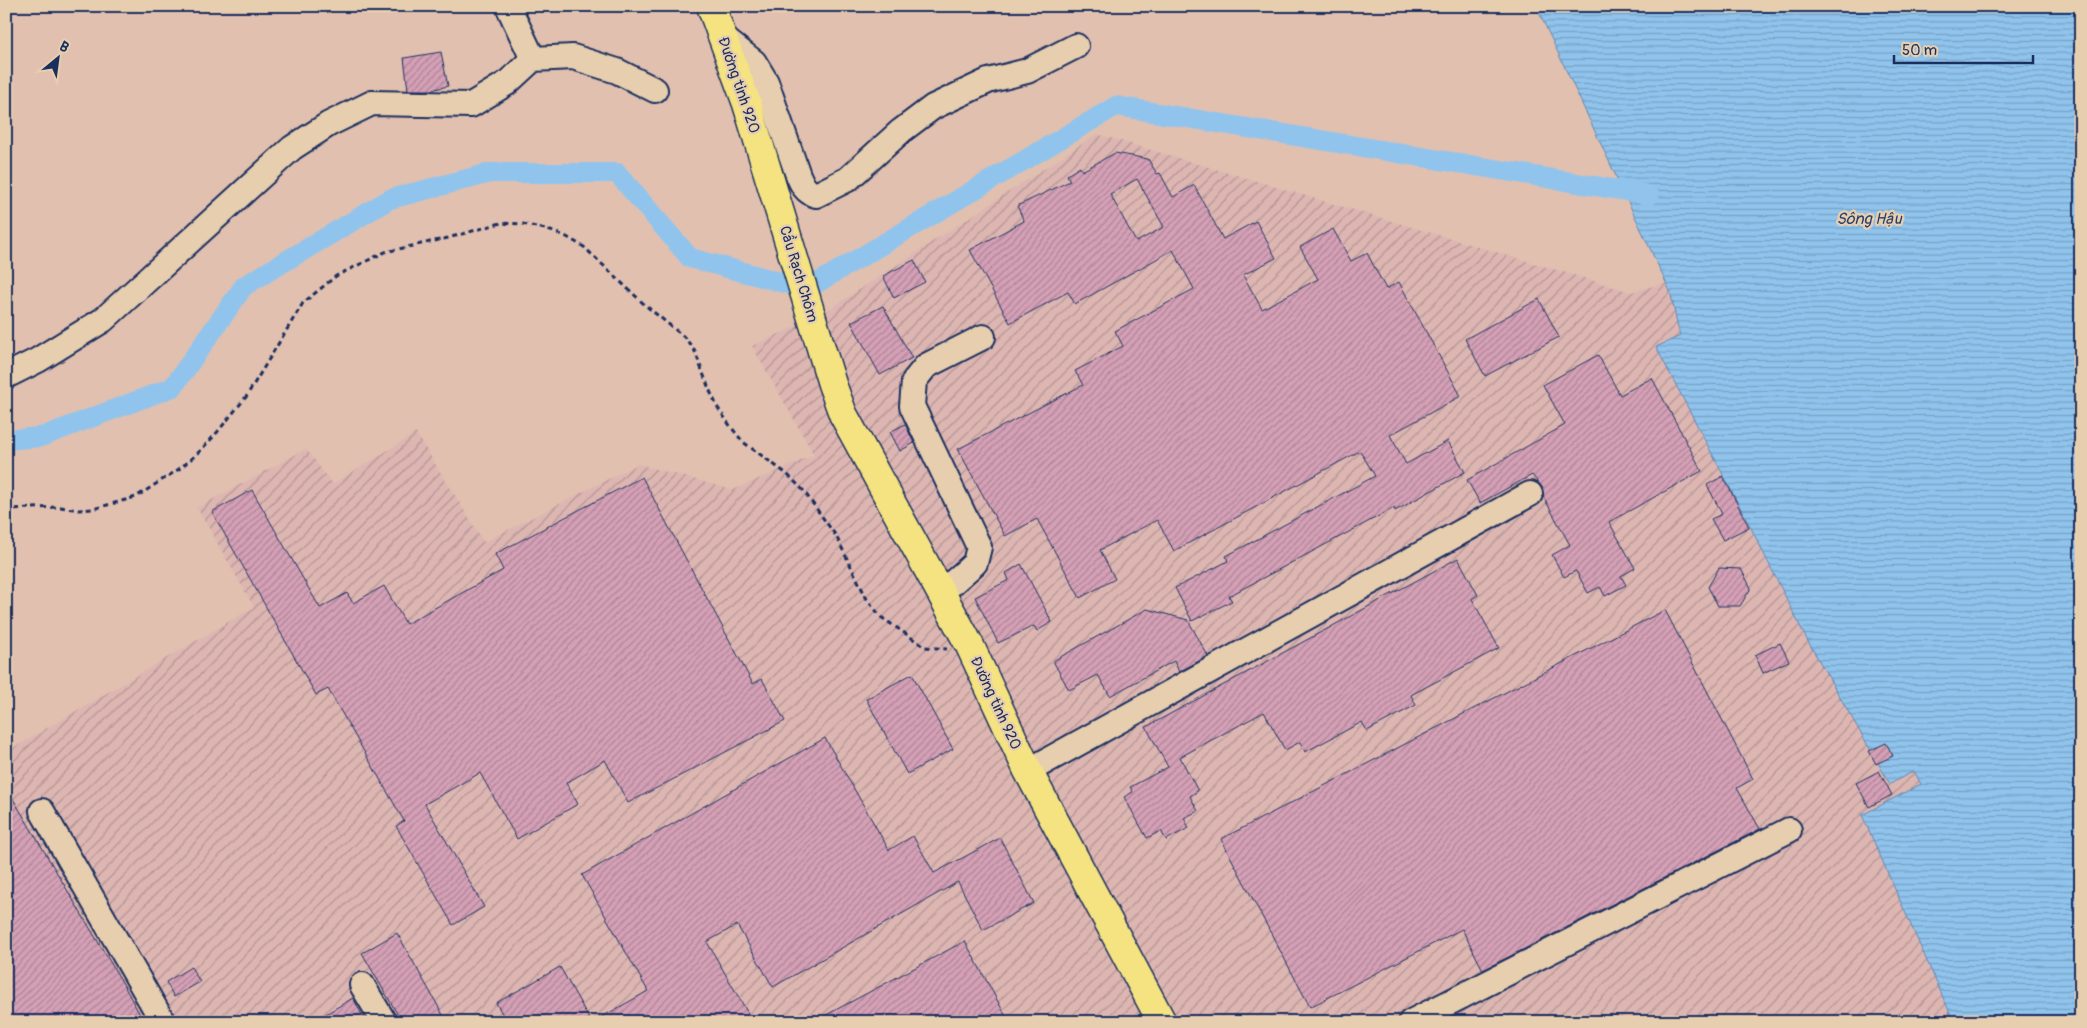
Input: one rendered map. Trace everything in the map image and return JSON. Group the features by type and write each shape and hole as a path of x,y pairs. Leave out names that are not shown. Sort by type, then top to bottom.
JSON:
{"main road":[{"name":"Đường tỉnh 920","path":"711,6 747,104 765,164"},
{"name":"Cầu Rạch Chôm","path":"765,164 832,384"},
{"name":"Đường tỉnh 920","path":"832,384 843,414 970,646 1028,770 1162,1022"}],"street":[{"path":"508,6 533,59"},
{"path":"722,37 754,62 762,75 776,106 798,175 804,188 816,195 848,179 902,131 933,107 988,81 1027,71 1076,46"},
{"path":"6,376 38,360 103,320 292,148 329,124 372,103 471,105 507,83 533,59 573,57 617,71 656,90"},
{"path":"941,593 975,562 979,547 912,406 914,381 926,366 983,337"},
{"path":"1028,770 1530,494"},
{"path":"42,811 164,1022"},
{"path":"1411,1022 1789,830"},
{"path":"362,985 384,1022"}],"path":[{"path":"6,509 61,507 78,510 93,509 136,497 179,469 215,435 246,397 303,303 336,276 385,252 448,238 501,222 523,224 566,236 584,248 694,349 709,390 731,427 743,442 787,474 803,490 836,536 867,599 881,617 925,647 947,649 970,646"}],"shaded area":[{"path":"1097,134 1631,292 1680,279 2060,1022 6,1022 6,752 254,607 197,508 306,449 333,484 416,433 484,542 638,464 733,490 814,455 752,346 819,316"}],"water":[{"name":"Sông Hậu","path":"1536,6 2081,6 2081,1022 1954,1022 1862,815 1921,784 1914,771 1890,784 1806,638 1751,528 1656,347 1680,336 1670,291"}],"building":[{"path":"441,52 448,86 431,90 408,90 404,58"},
{"path":"1115,153 1148,159 1157,174 1160,173 1173,197 1194,185 1223,239 1256,221 1276,258 1243,275 1262,309 1318,279 1300,247 1333,229 1351,261 1367,253 1386,289 1399,282 1461,396 1390,435 1406,464 1448,441 1465,472 1395,511 1394,508 1229,596 1232,601 1192,621 1175,588 1228,561 1226,556 1375,476 1360,451 1174,551 1157,520 1100,550 1115,579 1080,598 1037,519 1005,536 958,449 1083,385 1075,371 1123,346 1115,331 1194,289 1173,250 1075,304 1068,292 1010,323 970,250 1024,221 1017,206 1070,181 1067,175 1080,167 1082,171","holes":["1137,179 1164,227 1136,242 1110,194"]},
{"path":"914,260 925,282 894,298 883,276"},
{"path":"1539,299 1559,337 1485,376 1465,339"},
{"path":"883,306 912,358 880,375 851,322"},
{"path":"1598,355 1620,395 1652,378 1702,471 1609,522 1635,568 1621,576 1626,585 1605,596 1600,587 1588,593 1576,571 1564,577 1552,555 1570,545 1543,496 1542,487 1532,475 1480,503 1467,480 1565,425 1543,385"},
{"path":"905,424 914,443 900,451 890,432"},
{"path":"1723,476 1749,527 1723,540 1711,519 1722,514 1707,485"},
{"path":"642,477 753,684 762,679 785,721 628,803 605,760 566,783 578,804 517,839 480,773 425,804 484,907 453,925 396,826 404,821 328,689 316,695 212,512 252,490 320,608 347,593 353,603 384,586 406,624 503,570 495,554"},
{"path":"1458,558 1478,595 1472,599 1499,648 1411,695 1416,705 1367,731 1362,722 1305,752 1300,742 1285,750 1264,712 1180,757 1198,791 1190,796 1198,811 1184,818 1189,828 1166,840 1161,831 1147,838 1124,797 1133,792 1130,787 1168,767 1146,727"},
{"path":"1021,564 1052,622 1037,631 1034,626 998,643 975,597 1009,580 1006,573"},
{"path":"1719,568 1741,569 1751,588 1740,606 1718,606 1708,587"},
{"path":"1147,609 1188,620 1208,656 1179,672 1174,661 1110,696 1098,675 1069,690 1053,661"},
{"path":"1665,610 1753,779 1737,788 1760,829 1483,970 1462,929 1310,1007 1221,839"},
{"path":"1780,643 1789,661 1763,673 1755,655"},
{"path":"912,674 953,749 907,774 866,699"},
{"path":"825,738 889,850 913,836 934,873 1000,838 1034,903 983,930 958,882 773,987 737,925 707,942 753,1022 593,1022 648,991 582,875"},
{"path":"1886,743 1893,756 1876,764 1869,751"},
{"path":"1879,771 1892,795 1869,807 1856,783"},
{"path":"6,787 122,982 144,1022 6,1022"},
{"path":"397,933 447,1022 402,1022 362,953"},
{"path":"965,941 1009,1022 813,1022"},
{"path":"191,967 200,982 174,997 166,982"},
{"path":"560,967 591,1022 507,1022 496,1003"},
{"path":"353,998 366,1022 312,1022"}],"waterway":[{"path":"6,440 41,437 173,387 244,286 390,199 490,173 617,173 690,258 807,289 1116,106 1649,195"}]}
